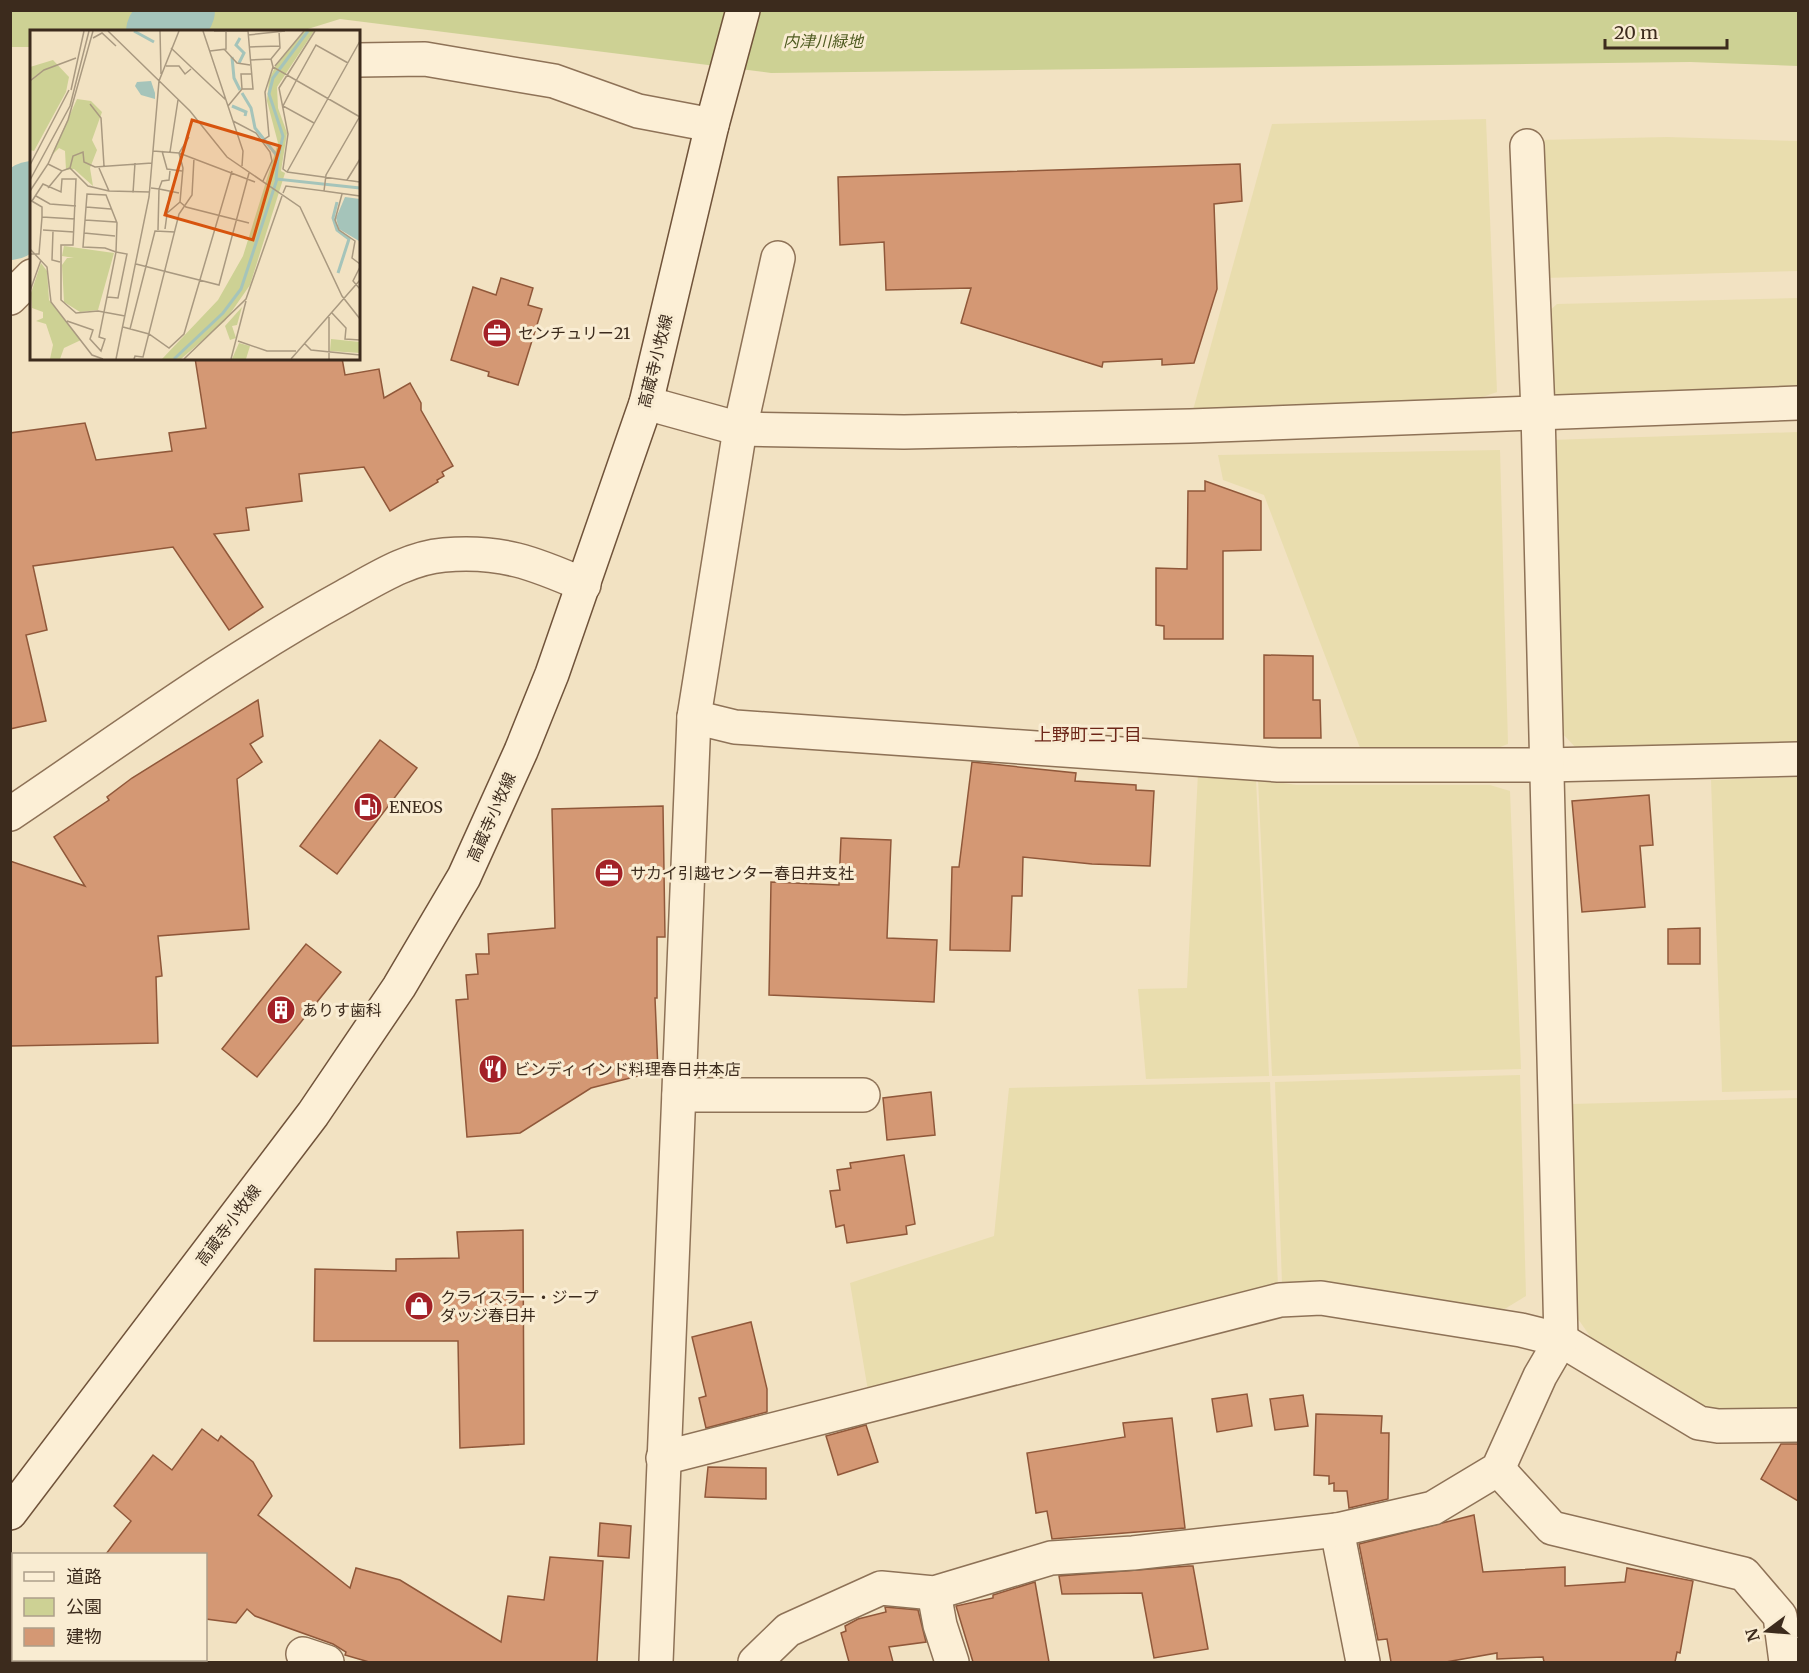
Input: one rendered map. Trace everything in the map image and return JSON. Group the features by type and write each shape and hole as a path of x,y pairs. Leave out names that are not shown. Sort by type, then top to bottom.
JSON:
{"street":[{"name":"高蔵寺小牧線","path":"10,1513 313,1114 399,987 464,877 521,751 584,585 646,403 715,114 743,10"},
{"path":"360,60 424,59 554,81 638,111 715,114"},
{"path":"755,1662 788,1630 881,1588 934,1593 1052,1557 1133,1553 1337,1530 1433,1508 1498,1469 1540,1376 1561,1340 1538,412 1527,146"},
{"path":"656,1662 694,717 740,429 778,258"},
{"path":"10,298 30,278"},
{"path":"646,403 740,429 904,432 1190,426 1798,403"},
{"path":"10,814 289,627 389,572 415,561 443,555 494,554 539,565 584,585"},
{"path":"694,717 735,727 1278,765 1546,765 1798,759"},
{"path":"679,1095 863,1095"},
{"path":"663,1458 1280,1300 1321,1298 1521,1330 1561,1340 1699,1423 1718,1426 1798,1425"},
{"path":"1498,1469 1552,1528 1744,1574 1780,1616 1785,1662 1793,1662"},
{"path":"1337,1530 1364,1662"},
{"path":"934,1593 940,1625 952,1662"}],"shaded area":[{"path":"1486,119 1497,392 1471,401 1193,410 1272,124"},
{"path":"1667,137 1798,141 1798,271 1544,278 1539,140"},
{"path":"1798,298 1798,393 1556,400 1548,392 1547,313 1557,304"},
{"path":"1798,432 1798,744 1578,750 1561,732 1550,440"},
{"path":"1500,450 1508,744 1490,751 1362,753 1264,495 1223,480 1218,455"},
{"path":"1198,773 1256,778 1269,1076 1146,1079 1138,989 1187,988"},
{"path":"1798,777 1798,1090 1722,1092 1711,780"},
{"path":"1258,779 1296,785 1490,785 1510,791 1521,1069 1272,1076"},
{"path":"1520,1075 1526,1296 1498,1313 1282,1284 1275,1082"},
{"path":"1270,1082 1278,1287 868,1391 850,1283 994,1236 1009,1088"},
{"path":"1798,1098 1798,1411 1722,1413 1688,1404 1592,1339 1576,1316 1571,1104"}],"green space":[{"name":"内津川緑地","path":"11,10 1798,11 1798,66 1690,62 771,73 340,19 304,30 30,30 30,47 11,47"}],"building":[{"path":"1240,164 1242,201 1214,204 1217,289 1194,363 1162,365 1162,359 1103,362 1102,367 961,323 971,288 886,290 884,242 840,245 838,177"},
{"path":"501,278 533,288 528,305 542,309 518,385 488,376 489,372 451,360 473,287 496,295"},
{"path":"195,360 342,360 345,375 379,369 384,398 410,383 421,403 421,410 453,466 442,472 444,476 437,480 438,482 390,511 364,467 299,474 302,501 246,508 249,530 214,534 263,607 229,630 173,547 33,566 47,630 26,635 46,721 10,729 10,433 85,423 96,460 172,451 169,433 206,428"},
{"path":"1205,481 1261,501 1261,550 1223,551 1223,639 1164,639 1164,626 1156,625 1156,568 1187,569 1188,491 1205,491"},
{"path":"1264,655 1313,656 1313,700 1320,700 1321,738 1264,738"},
{"path":"258,700 263,736 250,744 262,762 237,779 249,929 158,936 162,976 156,977 158,1043 10,1046 10,861 85,886 54,837 109,800 107,797 132,778"},
{"path":"380,740 417,768 337,874 300,846"},
{"path":"972,762 1076,773 1075,781 1136,785 1136,790 1154,791 1150,866 1092,864 1023,857 1022,896 1012,896 1010,951 950,950 952,867 959,867"},
{"path":"1649,795 1653,845 1640,846 1645,907 1582,912 1572,801"},
{"path":"663,806 665,937 657,937 657,998 655,998 658,1071 591,1088 520,1133 467,1137 456,1000 468,999 466,975 478,974 476,954 489,954 488,934 555,928 552,809"},
{"path":"841,838 891,840 887,938 937,940 934,1002 769,995 771,882 839,885"},
{"path":"1700,928 1700,964 1668,964 1668,929"},
{"name":"ありす歯科","path":"306,944 341,972 257,1077 222,1049"},
{"path":"931,1092 935,1135 887,1140 883,1098"},
{"path":"904,1155 915,1224 906,1226 907,1234 847,1243 844,1225 836,1227 830,1191 840,1190 837,1170 851,1168 850,1163"},
{"name":"クライスラー・ジープ ダッジ春日井","path":"523,1230 524,1444 460,1448 458,1341 314,1341 315,1269 396,1271 396,1259 459,1258 457,1232"},
{"path":"751,1322 767,1389 767,1412 706,1428 699,1398 706,1396 692,1337"},
{"path":"1247,1394 1252,1426 1217,1432 1212,1399"},
{"path":"1303,1395 1308,1426 1275,1430 1270,1399"},
{"path":"1316,1414 1382,1416 1381,1433 1389,1433 1388,1499 1349,1508 1347,1491 1334,1491 1334,1483 1329,1484 1329,1476 1314,1475"},
{"path":"1172,1418 1185,1528 1052,1539 1047,1511 1036,1513 1027,1453 1125,1437 1123,1423"},
{"path":"866,1425 878,1462 838,1475 826,1436"},
{"path":"202,1429 218,1441 221,1436 253,1462 272,1496 258,1515 350,1588 356,1568 400,1580 501,1642 508,1596 544,1600 550,1557 603,1561 597,1662 369,1662 345,1655 346,1652 333,1644 255,1616 247,1609 236,1623 207,1619 207,1553 107,1553 131,1521 114,1506 153,1455 172,1470"},
{"path":"1781,1444 1798,1444 1798,1501 1761,1479"},
{"path":"708,1467 766,1468 766,1499 705,1497"},
{"path":"1474,1515 1483,1572 1565,1567 1565,1586 1625,1582 1627,1568 1693,1581 1680,1653 1677,1652 1675,1662 1544,1662 1543,1657 1497,1659 1497,1653 1446,1662 1391,1662 1387,1639 1378,1640 1359,1544"},
{"path":"600,1523 631,1526 629,1558 598,1556"},
{"path":"1193,1566 1208,1649 1154,1658 1142,1593 1062,1594 1059,1576"},
{"path":"1035,1582 1049,1662 973,1662 956,1606 993,1598 993,1595"},
{"path":"885,1607 918,1610 926,1642 889,1647 893,1662 849,1662 841,1633 846,1631 845,1626 858,1619 886,1612"}],"waterway":[{"path":"164,30 179,10"},
{"path":"10,224 30,199"}],"place":[{"name":"センチュリー21","path":"497,333"},
{"name":"ENEOS","path":"368,807"},
{"name":"サカイ引越センター春日井支社","path":"609,873"},
{"name":"ありす歯科","path":"281,1010"},
{"name":"ビンディ インド料理春日井本店","path":"493,1069"},
{"name":"クライスラー・ジープ ダッジ春日井","path":"419,1306"}],"district":[{"name":"上野町三丁目","path":"1088,734"}]}
